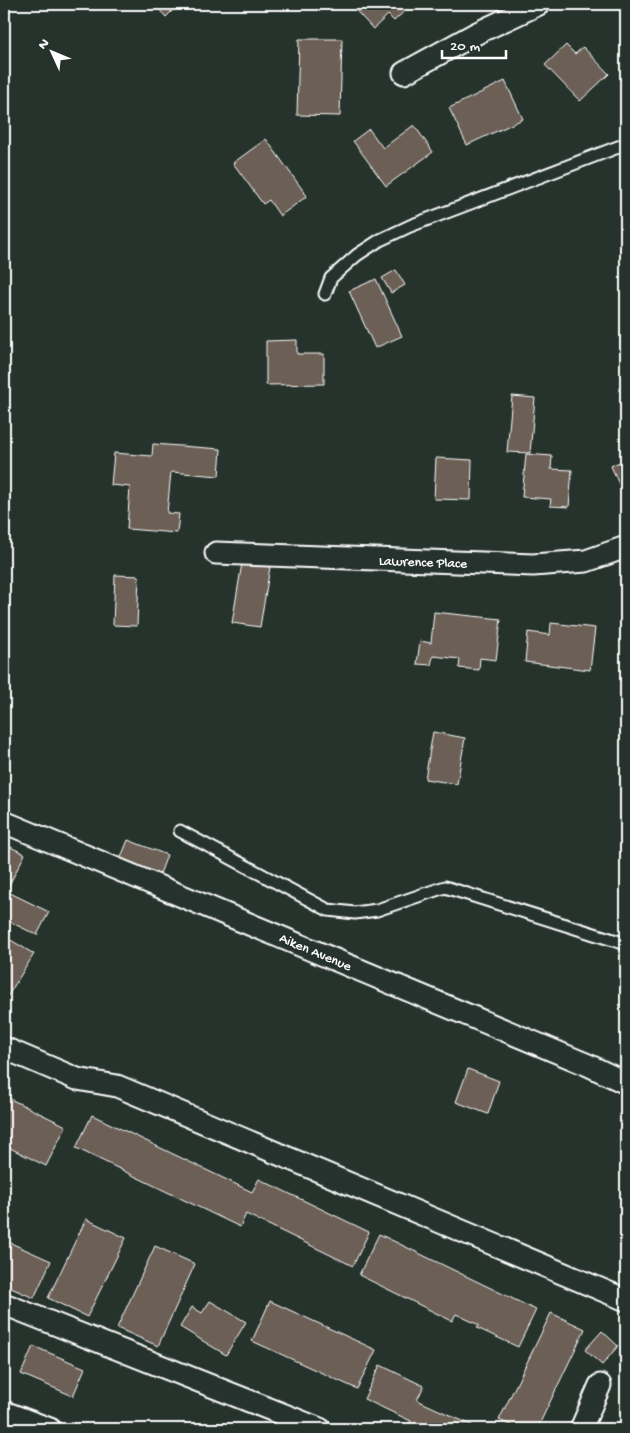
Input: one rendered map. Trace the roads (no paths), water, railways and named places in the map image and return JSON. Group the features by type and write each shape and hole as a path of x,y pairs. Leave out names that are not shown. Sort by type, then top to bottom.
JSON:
{"street":[{"path":"404,73 477,33 539,4"},
{"name":"Lawrence Place","path":"216,553 533,565 586,561 626,547"},
{"name":"Aiken Avenue","path":"4,822 626,1083"},
{"path":"4,1048 77,1079 117,1086 626,1300"},
{"path":"4,1304 320,1429"},
{"path":"581,1429 600,1385"},
{"path":"4,1412 50,1429"}],"lane":[{"path":"325,294 331,278 357,255 380,240 410,226 626,144"},
{"path":"180,831 328,910 355,913 377,910 445,888 626,944"}]}
